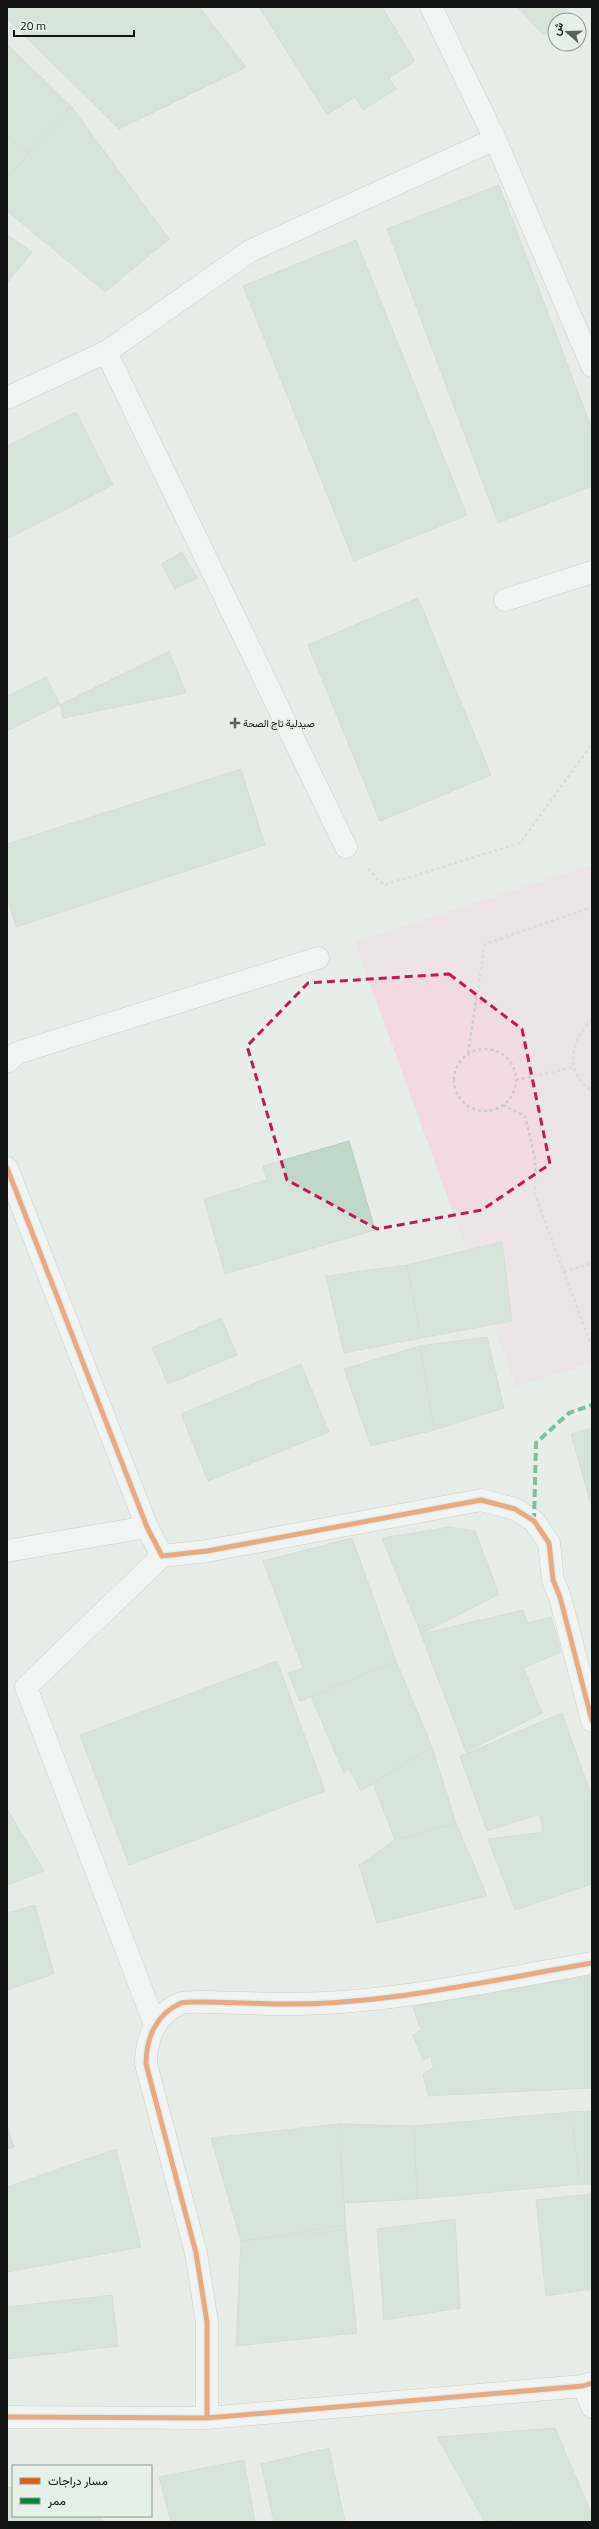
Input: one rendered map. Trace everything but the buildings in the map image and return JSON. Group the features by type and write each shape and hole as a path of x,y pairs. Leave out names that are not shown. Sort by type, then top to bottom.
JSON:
{"street":[{"path":"431,7 495,139 592,366"},
{"path":"7,398 106,352 250,251 495,139"},
{"path":"106,352 346,847"},
{"path":"505,600 592,572"},
{"path":"7,1062 17,1053 318,958"},
{"path":"7,1168 147,1527 162,1556"},
{"path":"155,2025 26,1687 162,1556 206,1551 481,1500 515,1508 534,1522 549,1543 553,1580 560,1597 592,1721"},
{"path":"7,1551 147,1527"},
{"path":"207,2418 207,2322 196,2252 146,2064 146,2051 155,2025 167,2011 183,2002 281,2005 373,1999 592,1963"},
{"path":"7,2417 207,2418 588,2384 592,2407"}],"path":[{"path":"346,847 384,885 520,843 592,744"},
{"path":"468,1053 485,944 592,908"},
{"path":"592,1020 582,1029 575,1040 572,1053 574,1067 580,1080 592,1091"},
{"path":"486,1048 496,1050 511,1062 516,1080 510,1099 503,1105 494,1110 474,1110 458,1097 454,1088 453,1078 460,1060 468,1053 486,1048"},
{"path":"516,1080 574,1067"},
{"path":"503,1105 525,1116 535,1159 535,1195 592,1347"},
{"path":"564,1272 592,1263"}],"highlighted area":[{"path":"449,974 522,1029 550,1164 482,1210 377,1229 287,1180 247,1046 308,983"}],"shaded area":[{"path":"592,865 592,1363 516,1386 355,942"}],"marked path":[{"path":"534,1521 536,1443 569,1413 592,1405"}],"cycle path":[{"path":"7,1168 147,1527 162,1556 207,1551 481,1500 515,1509 534,1521 549,1543 553,1580 560,1597 592,1721"},
{"path":"207,2418 207,2322 196,2253 146,2064 146,2054 150,2036 159,2020 172,2008 186,2002 315,2004 354,2001 434,1991 592,1963"},
{"path":"7,2417 207,2418 583,2386 592,2383"}],"place":[{"name":"صيدلية تاج الصحة","path":"235,723"}]}
